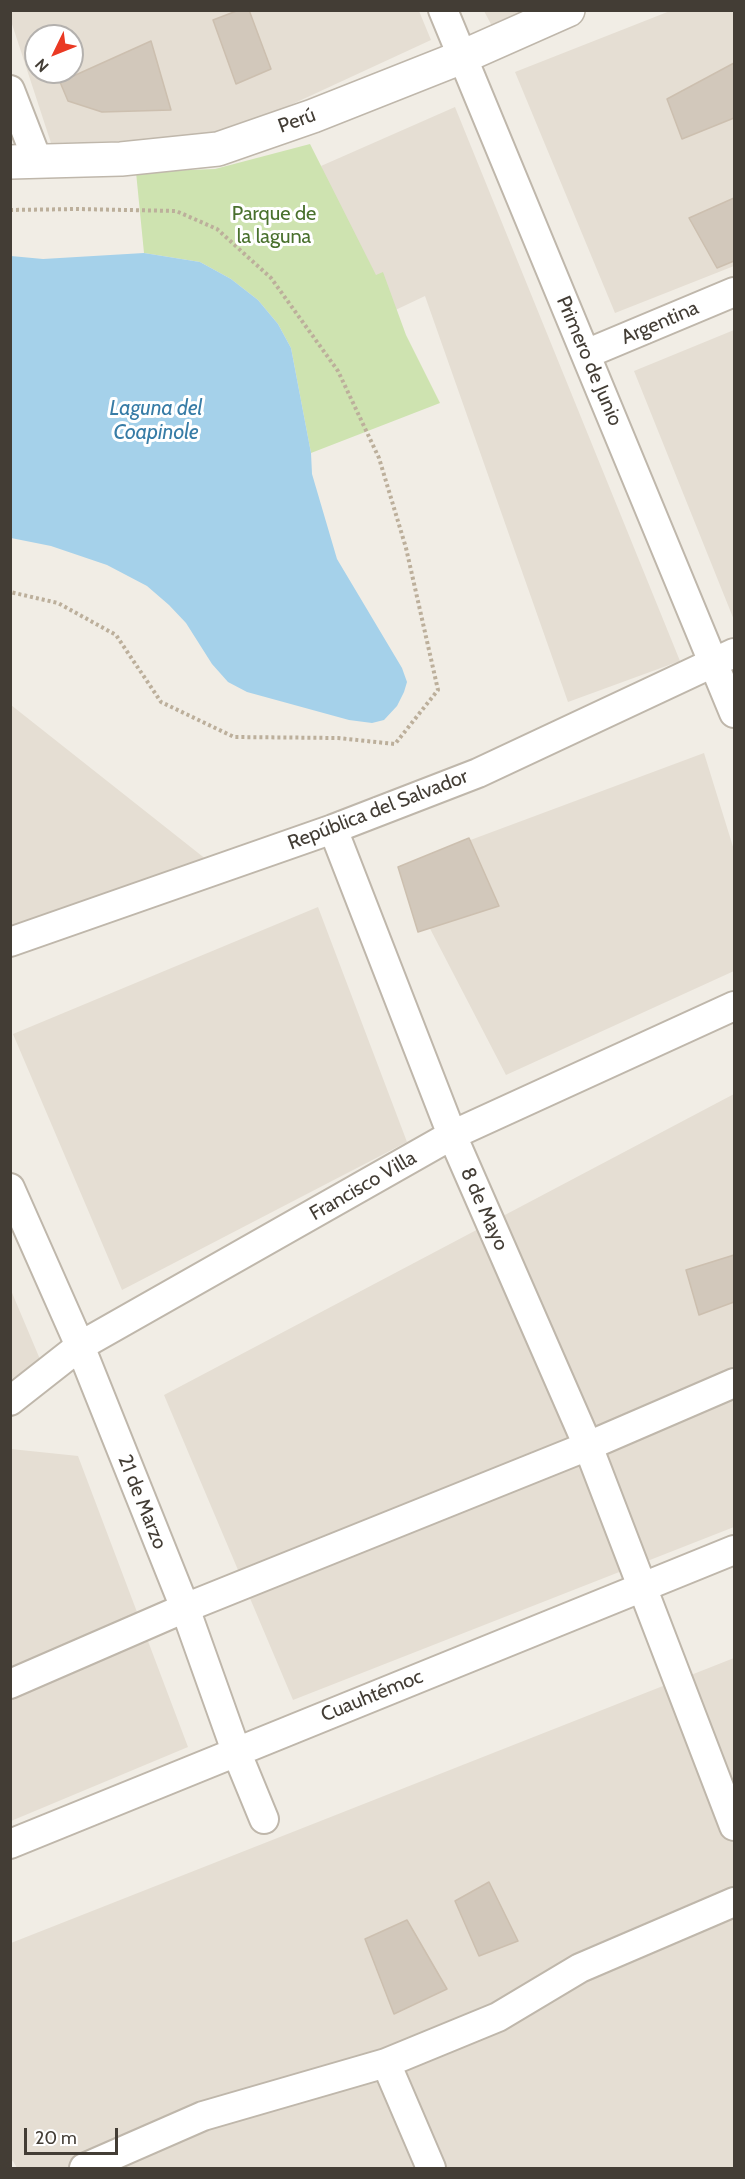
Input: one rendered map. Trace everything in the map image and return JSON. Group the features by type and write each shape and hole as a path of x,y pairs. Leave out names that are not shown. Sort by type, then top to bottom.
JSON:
{"street":[{"name":"Primero de Junio","path":"443,10 586,354 724,658 735,713"},
{"name":"Perú","path":"24,162 121,159 218,149 312,116 462,57 568,10"},
{"path":"10,90 24,162"},
{"name":"Argentina","path":"586,354 735,292"},
{"name":"República del Salvador","path":"10,942 333,829 478,772 724,658"},
{"name":"8 de Mayo","path":"333,829 452,1135 588,1446 735,1826"},
{"name":"Francisco Villa","path":"10,1401 80,1346 452,1135 735,1006"},
{"name":"21 de Marzo","path":"10,1188 80,1346 185,1608 236,1751 264,1819"},
{"path":"10,1684 185,1608 588,1446 735,1383"},
{"name":"Cuauhtémoc","path":"10,1844 735,1550"},
{"path":"84,2169 203,2116 386,2063 498,2017 580,1968 735,1902"},
{"path":"386,2063 431,2169"}],"path":[{"path":"10,210 176,210 216,229 271,278 338,371 380,458 406,548 438,690 395,744 338,738 234,737 161,702 116,635 58,603 10,592"}],"shaded area":[{"path":"10,11 419,11 431,40 219,138 51,143 32,84 84,84 84,24 24,24 24,61"},
{"path":"484,11 525,11 492,26"},
{"path":"670,11 734,11 734,266 615,313 515,72"},
{"path":"455,107 680,661 568,702 425,296 368,323 321,166"},
{"path":"734,330 734,620 634,371"},
{"path":"11,705 207,860 11,935"},
{"path":"704,753 734,850 734,971 506,1075 398,867"},
{"path":"318,907 407,1142 122,1290 13,1034"},
{"path":"734,1094 734,1527 293,1700 164,1395"},
{"path":"10,1288 42,1364 11,1379 10,1379"},
{"path":"11,1449 78,1456 188,1747 11,1821"},
{"path":"734,1658 734,2168 17,2168 13,2161 11,2162 11,1943"}],"green space":[{"name":"Parque de la laguna","path":"310,144 376,275 383,272 406,335 440,403 311,453 291,348 278,324 258,300 231,279 200,262 144,253 136,172 215,169"}],"water":[{"name":"Laguna del Coapinole","path":"144,253 200,262 231,279 258,300 278,324 291,348 311,453 312,474 337,559 402,668 407,682 397,706 384,720 372,723 349,720 247,692 228,682 212,664 186,623 147,586 107,565 51,546 11,538 11,256 43,259"}],"building":[{"path":"239,10 249,10 271,69 236,84 213,20"},
{"path":"151,41 171,110 102,112 68,101 61,84 84,84 84,71"},
{"path":"734,63 734,118 682,139 667,99"},
{"path":"734,198 734,261 717,268 689,218"},
{"path":"469,838 499,906 418,932 398,867"},
{"path":"734,1255 734,1302 699,1315 686,1270"},
{"path":"489,1882 518,1941 479,1956 455,1901"},
{"path":"407,1920 447,1989 394,2014 365,1939"}]}
